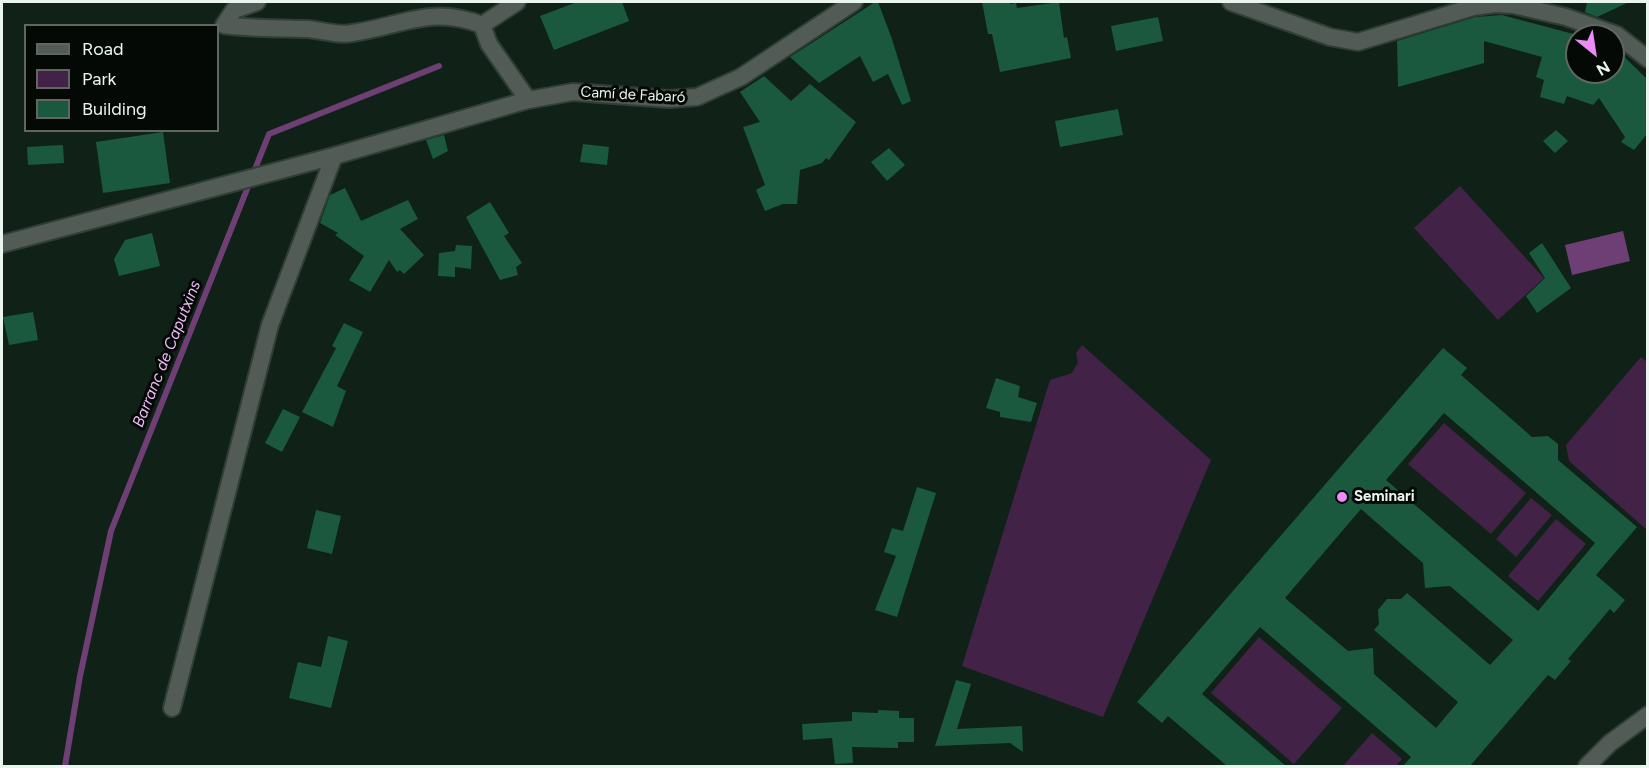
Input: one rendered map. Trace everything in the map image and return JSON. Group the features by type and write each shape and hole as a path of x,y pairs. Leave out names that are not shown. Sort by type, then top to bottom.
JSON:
{"street":[{"path":"257,2 234,10 224,25 260,30 305,29 350,34 426,15 464,18 482,25 489,44 528,100"},
{"path":"482,25 517,2"},
{"name":"Camí de Fabaró","path":"2,244 334,156 528,100 573,92 669,99 697,97 741,77 854,2"},
{"path":"1231,2 1330,38 1358,42 1473,7 1496,4 1513,5 1566,17 1617,35 1647,59"},
{"path":"172,708 270,325 334,156"},
{"path":"1587,766 1610,744 1647,715"}],"green space":[{"path":"1460,186 1544,278 1498,320 1414,228"},
{"path":"1082,345 1211,460 1103,717 962,666 1050,380 1072,373 1078,362 1076,353"},
{"path":"1641,357 1648,363 1647,530 1569,461 1566,445"},
{"path":"1444,423 1526,493 1491,534 1408,464"},
{"path":"1531,498 1552,515 1516,557 1496,539"},
{"path":"1556,519 1586,544 1538,601 1508,576"},
{"path":"1259,637 1342,708 1294,764 1211,693"},
{"path":"1372,733 1402,759 1396,766 1343,766"}],"shaded area":[{"path":"1623,231 1630,261 1572,275 1565,245"}],"building":[{"path":"577,2 622,2 629,21 554,50 540,16"},
{"path":"878,2 892,39 911,101 902,105 888,74 873,82 860,56 819,83 790,57"},
{"path":"982,2 1016,3 1017,8 1059,2 1064,38 1067,37 1071,58 1000,72 992,34 988,34"},
{"path":"1587,2 1629,2 1597,17 1585,12"},
{"path":"1502,15 1565,32 1565,84 1625,84 1625,58 1647,79 1647,134 1634,150 1621,142 1625,137 1599,98 1593,105 1567,96 1564,104 1540,97 1544,80 1536,77 1542,57 1484,41 1484,63 1398,87 1397,41 1475,17"},
{"path":"1158,17 1163,41 1116,51 1111,26"},
{"path":"764,76 791,101 810,84 856,122 829,160 826,158 822,163 800,170 797,204 783,204 765,211 756,190 765,185 743,127 760,122 740,92"},
{"path":"1118,109 1123,135 1060,147 1055,121"},
{"path":"1556,130 1568,141 1555,153 1543,141"},
{"path":"163,132 170,183 103,193 96,142"},
{"path":"444,135 448,151 433,159 426,140"},
{"path":"583,144 609,147 607,165 580,162"},
{"path":"63,145 64,163 28,165 27,147"},
{"path":"889,148 905,165 887,181 871,162"},
{"path":"345,188 361,221 408,200 418,219 400,229 424,255 404,274 400,270 397,272 389,260 370,292 349,280 364,256 335,235 338,233 320,223 330,195"},
{"path":"490,202 509,233 504,236 522,263 516,267 518,275 500,280 466,217"},
{"path":"152,233 160,266 119,276 114,259 125,240"},
{"path":"1542,243 1571,288 1537,313 1526,296 1545,278 1529,253"},
{"path":"456,245 472,246 471,269 455,267 455,277 438,276 439,253 455,251"},
{"path":"33,312 38,340 9,345 3,317"},
{"path":"344,323 363,332 337,386 346,391 333,427 302,412 336,348 332,346"},
{"path":"1443,348 1467,368 1461,375 1532,437 1548,436 1558,444 1558,460 1637,527 1596,575 1625,600 1614,613 1610,609 1568,659 1571,661 1555,680 1548,675 1470,766 1403,766 1411,757 1260,627 1202,694 1286,766 1227,766 1168,716 1162,723 1137,702","holes":["1444,413 1595,543 1538,611 1386,480","1361,509 1423,563 1425,588 1450,586 1513,640 1490,665 1407,593 1401,599 1387,599 1378,610 1379,624 1374,630 1458,702 1436,728 1374,674 1373,648 1348,651 1285,598"]},
{"path":"996,378 1020,386 1018,397 1037,403 1031,422 1000,417 1000,412 986,408"},
{"path":"283,409 300,417 282,452 265,443"},
{"path":"917,487 936,493 897,617 875,610 896,556 884,552 892,528 903,531"},
{"path":"316,510 341,516 332,554 307,548"},
{"path":"328,636 348,641 331,708 289,698 298,662 321,667"},
{"path":"956,680 971,684 957,729 1022,726 1023,752 1010,743 935,746"},
{"path":"878,710 899,711 899,718 914,718 914,742 898,742 898,748 852,747 853,763 835,764 832,738 803,740 802,724 852,721 852,712 878,713"}],"waterway":[{"name":"Barranc de Caputxins","path":"65,766 80,676 111,531 269,134 439,66"}],"place":[{"name":"Seminari","path":"1342,497"}]}
